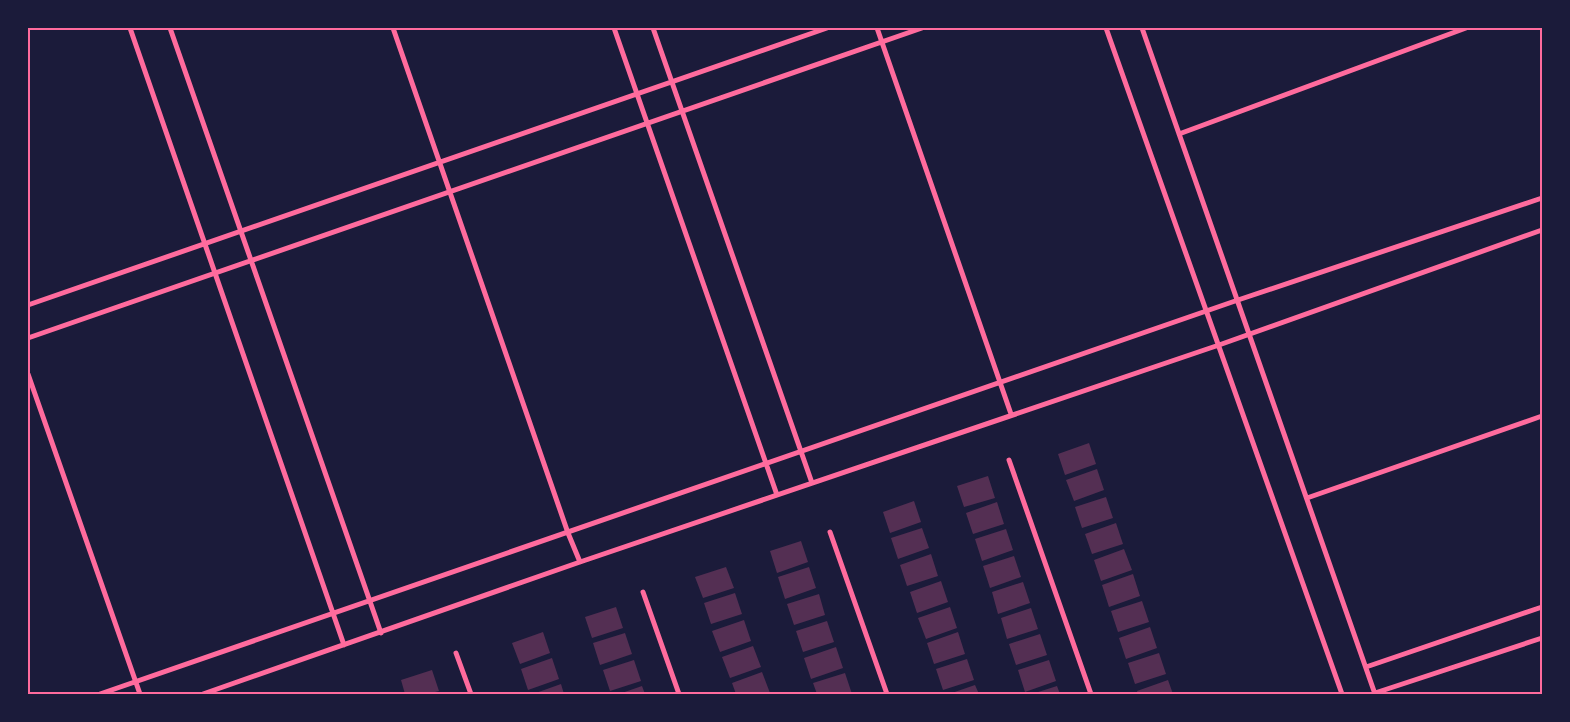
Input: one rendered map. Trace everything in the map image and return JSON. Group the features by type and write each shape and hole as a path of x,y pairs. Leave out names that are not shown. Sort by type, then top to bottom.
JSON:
{"street":[{"path":"130,28 344,645"},
{"path":"170,28 381,633"},
{"path":"393,28 568,533 580,562"},
{"path":"614,28 777,495"},
{"path":"653,28 812,483"},
{"path":"28,305 828,28"},
{"path":"877,28 1012,414"},
{"path":"28,338 922,28"},
{"path":"1106,28 1342,694"},
{"path":"1142,28 1375,694 1542,638"},
{"path":"1179,134 1466,28"},
{"path":"100,694 1238,300 1542,198"},
{"path":"203,694 580,562 1219,345 1542,230"},
{"path":"28,374 140,694"},
{"path":"1306,498 1542,416"},
{"path":"1009,460 1091,694"},
{"path":"830,532 887,694"},
{"path":"643,592 678,694"},
{"path":"1366,667 1542,607"},
{"path":"456,653 471,694"}],"building":[{"path":"1089,443 1096,464 1065,475 1058,454"},
{"path":"1097,469 1104,490 1074,501 1066,480"},
{"path":"988,476 995,498 964,507 957,486"},
{"path":"1106,497 1113,518 1082,528 1075,507"},
{"path":"914,501 921,522 890,533 883,512"},
{"path":"997,502 1004,524 973,534 966,513"},
{"path":"1116,523 1123,544 1092,554 1085,534"},
{"path":"922,528 929,548 898,559 891,538"},
{"path":"1006,529 1013,550 982,561 975,539"},
{"path":"801,541 808,562 777,573 770,551"},
{"path":"1124,549 1132,570 1101,581 1094,560"},
{"path":"931,554 938,576 907,586 900,565"},
{"path":"1014,556 1021,577 990,588 983,566"},
{"path":"726,567 734,588 703,598 695,577"},
{"path":"809,567 816,588 785,599 778,577"},
{"path":"1133,574 1140,596 1109,607 1102,585"},
{"path":"941,581 948,602 917,613 910,592"},
{"path":"1023,582 1030,603 998,614 992,592"},
{"path":"735,593 742,614 711,624 704,603"},
{"path":"819,594 825,615 794,625 787,604"},
{"path":"1142,601 1149,622 1118,632 1111,611"},
{"path":"616,607 623,628 592,638 585,617"},
{"path":"950,607 957,628 926,639 918,618"},
{"path":"1031,608 1038,629 1007,639 1001,618"},
{"path":"744,620 751,641 720,652 712,631"},
{"path":"827,621 834,642 803,652 796,631"},
{"path":"1150,627 1157,648 1126,659 1119,638"},
{"path":"543,632 550,653 520,664 512,643"},
{"path":"958,632 965,654 934,664 927,643"},
{"path":"625,633 632,654 600,665 593,643"},
{"path":"1040,634 1047,655 1016,665 1009,644"},
{"path":"753,646 761,667 730,678 722,657"},
{"path":"836,647 843,668 811,679 804,658"},
{"path":"1159,653 1166,674 1135,684 1128,663"},
{"path":"552,658 559,679 528,690 521,669"},
{"path":"967,659 974,680 943,690 936,669"},
{"path":"634,660 641,681 610,691 603,670"},
{"path":"1049,660 1056,681 1025,692 1018,670"},
{"path":"432,670 439,691 427,694 405,694 401,680"},
{"path":"762,672 770,693 736,694 732,683"},
{"path":"845,673 852,694 817,694 813,683"},
{"path":"1168,680 1173,694 1138,694 1137,691"},
{"path":"561,684 564,694 533,694"},
{"path":"975,685 979,694 949,694"},
{"path":"642,686 645,694 619,694"},
{"path":"1057,686 1060,694 1032,694"}]}
